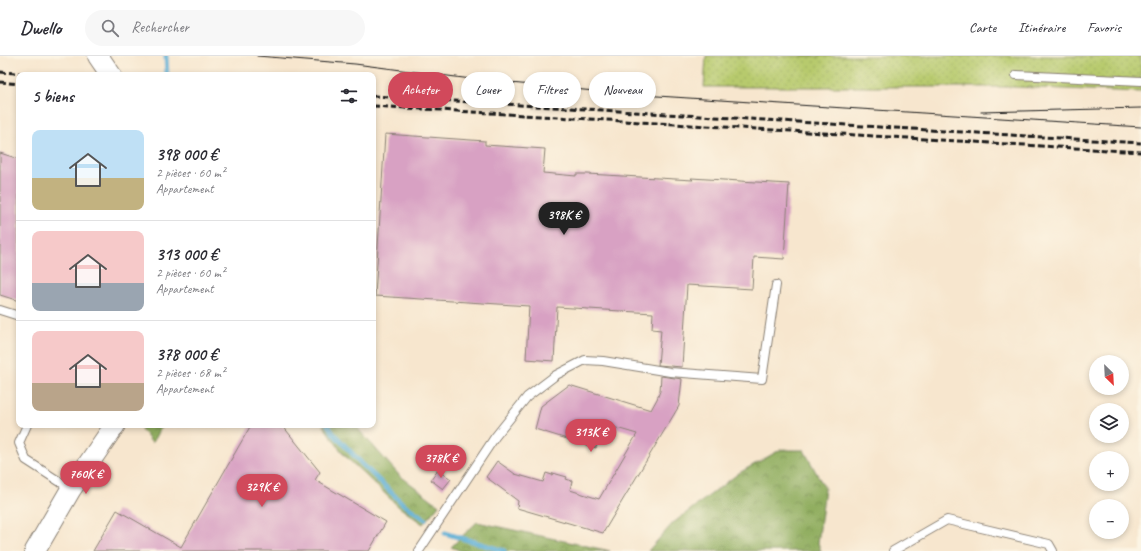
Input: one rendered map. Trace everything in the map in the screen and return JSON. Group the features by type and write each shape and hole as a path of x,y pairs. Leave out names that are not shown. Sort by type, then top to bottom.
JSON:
{"street":[{"path":"98,56 109,72"},
{"path":"35,551 71,489 113,428"}],"lane":[{"path":"1016,75 1141,81"},
{"path":"419,551 495,437 527,397 556,375 585,360 604,361 670,372 762,378 776,285"},
{"path":"0,310 16,315"},
{"path":"26,428 19,443 26,460 71,489"},
{"path":"893,551 947,520 1049,544 1053,551"}],"green space":[{"path":"706,56 1141,56 1141,92 1012,87 704,87"},
{"path":"142,428 160,428 152,443"},
{"path":"325,428 358,428 399,475 439,505 423,524 399,507 344,455"},
{"path":"780,450 804,450 825,489 818,543 821,551 648,551 673,523 739,473"},
{"path":"477,522 610,551 461,551 451,547"}],"building":[{"path":"385,134 485,141 485,145 545,149 543,173 576,176 576,174 587,174 693,180 691,178 789,184 784,259 754,257 752,289 687,285 682,367 658,365 661,330 652,329 653,313 557,307 554,361 526,359 529,306 376,296"},
{"path":"0,153 16,158 16,300 0,295"},
{"path":"661,376 682,379 679,406 603,533 517,508 518,501 486,477 497,461 515,474 543,482 546,473 552,475 553,473 567,477 566,479 572,481 570,490 599,499 637,434 603,424 596,448 535,429 541,406 569,385 651,410 660,391"},
{"path":"249,428 284,428 320,472 315,480 386,522 369,551 93,551 117,510 181,547"},
{"path":"438,470 451,479 443,489 431,480"}],"waterway":[{"path":"166,56 167,72"},
{"path":"330,428 362,464 402,503 425,519"},
{"path":"445,533 504,551"}],"tram line":[{"path":"257,56 355,64 479,80 626,94 1141,127"},
{"path":"981,112 1141,108"}],"railway":[{"path":"0,72 16,73"},
{"path":"0,82 16,84"},
{"path":"376,96 1141,143"},
{"path":"376,106 1141,152"}]}
